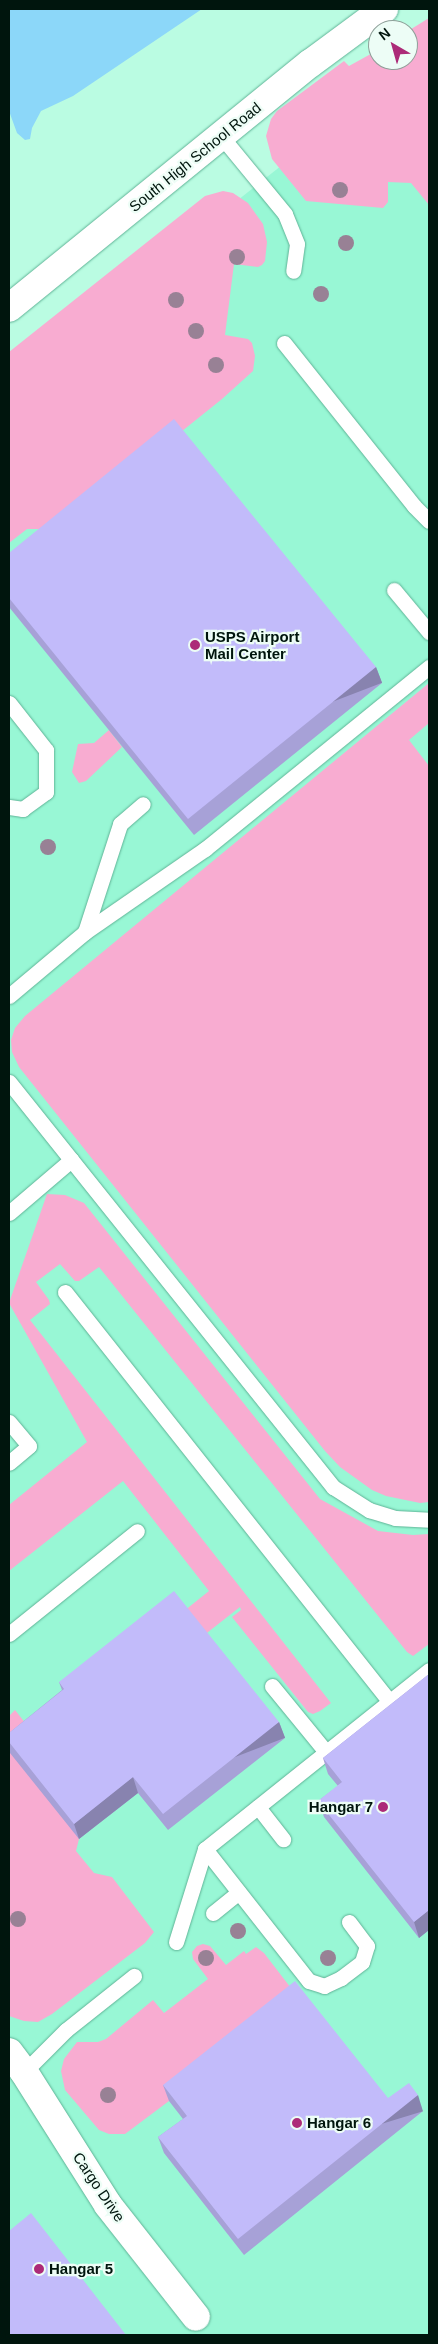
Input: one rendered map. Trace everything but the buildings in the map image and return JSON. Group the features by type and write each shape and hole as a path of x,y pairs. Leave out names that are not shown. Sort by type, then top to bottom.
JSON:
{"street":[{"name":"South High School Road","path":"9,308 311,63 384,9"},
{"name":"Cargo Drive","path":"16,2062 108,2204 196,2317"}],"lane":[{"path":"221,136 285,214 297,244 293,272"},
{"path":"284,343 414,506 429,521"},
{"path":"394,590 429,632"},
{"path":"9,996 85,932 205,849 429,667"},
{"path":"9,703 46,750 46,792 23,809 9,807"},
{"path":"85,932 120,824 143,804"},
{"path":"9,1082 333,1487 369,1510 395,1518 429,1520"},
{"path":"9,1213 71,1160"},
{"path":"65,1292 390,1702"},
{"path":"9,1422 29,1446 9,1463"},
{"path":"9,1634 137,1531"},
{"path":"176,1942 204,1849 429,1670"},
{"path":"272,1686 326,1752"},
{"path":"258,1807 283,1839"},
{"path":"204,1849 310,1981 324,1986 341,1978 362,1962 367,1946 348,1922"},
{"path":"213,1912 238,1892"},
{"path":"16,2062 66,2030 134,1976"}],"shaded area":[{"path":"429,18 429,205 411,183 388,182 388,202 383,208 306,201 272,159 266,136 271,119 277,111 344,61 349,66 368,56 368,70 418,70 418,25"},
{"path":"429,49 429,2335 9,2335 9,381 402,70 418,70 418,58"},
{"path":"223,191 233,193 248,203 263,224 267,242 265,261 262,265 258,267 234,264 225,335 248,339 252,343 255,356 253,371 222,399 60,529 27,529 9,543 9,352 205,196"},
{"path":"429,683 429,723 409,740 429,766 429,1502 420,1503 386,1496 372,1490 340,1467 325,1451 19,1067 12,1052 11,1040 15,1028 25,1016"},
{"path":"109,730 122,747 86,781 79,783 72,772 78,744 94,743"},
{"path":"47,1194 65,1195 84,1203 320,1499 378,1531 413,1535 429,1534 429,1644 413,1656 407,1652 99,1267 79,1281 75,1281 60,1264 36,1282 50,1304 30,1320 331,1703 313,1714 308,1712 232,1617 241,1610 240,1607 203,1636 184,1611 209,1591 123,1481 9,1571 9,1505 87,1442 9,1303"},
{"path":"15,1710 34,1734 79,1839 76,1851 94,1873 112,1877 154,1932 145,1943 52,2014 38,2022 24,2021 9,2016 9,1716"},
{"path":"203,1944 210,1946 226,1965 244,1951 246,1954 256,1947 264,1953 294,1992 169,2101 125,2134 109,2134 99,2130 65,2090 61,2071 64,2059 77,2042 98,2042 106,2039 153,2000 164,2013 208,1979 193,1959 192,1952 197,1946"}],"water":[{"path":"9,9 202,9 73,96 41,111 32,128 30,139 25,140 17,133 9,111"}],"place":[{"name":"USPS Airport Mail Center","path":"195,645"},
{"name":"Hangar 7","path":"383,1807"},
{"name":"Hangar 6","path":"297,2123"},
{"name":"Hangar 5","path":"39,2269"}]}
